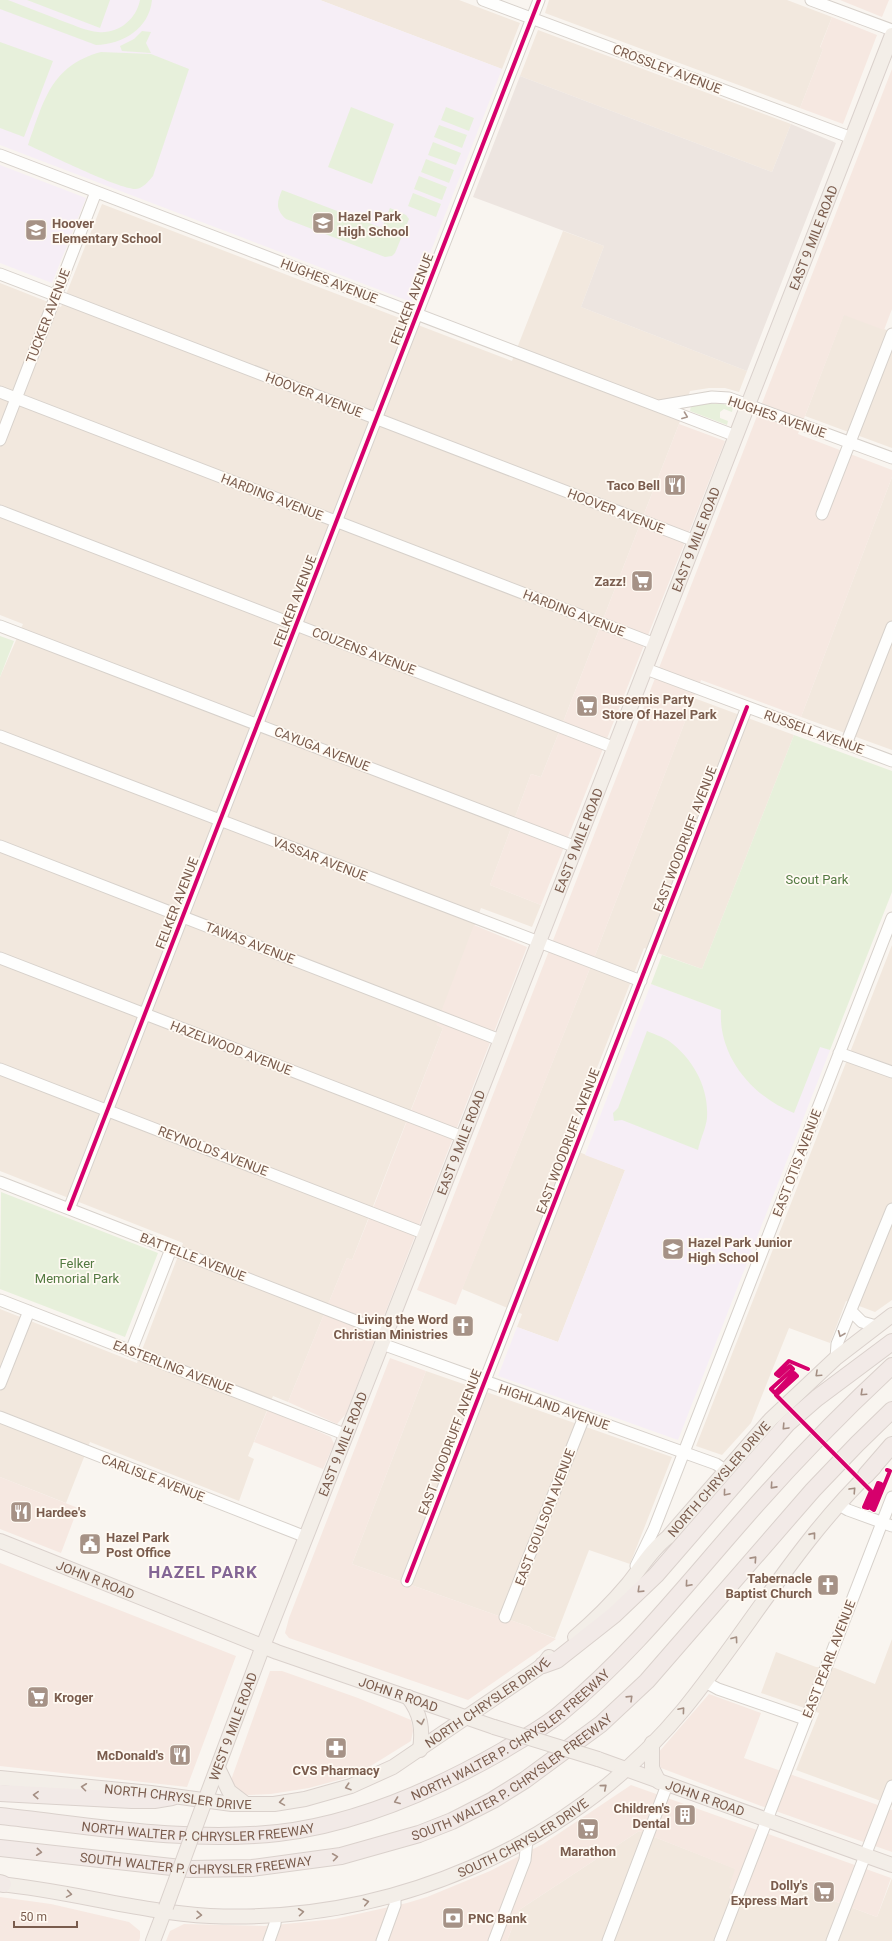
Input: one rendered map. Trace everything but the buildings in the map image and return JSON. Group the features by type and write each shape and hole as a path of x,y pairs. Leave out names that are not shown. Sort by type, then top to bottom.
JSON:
{"highway":[{"path":"543,1665 557,1660 614,1615 656,1575 787,1424 817,1398 892,1342"},
{"name":"NORTH WALTER P. CHRYSLER FREEWAY","path":"0,1816 199,1837 279,1832 336,1823 432,1787 470,1770 560,1714 616,1664 785,1472 843,1411 892,1366"},
{"name":"SOUTH WALTER P. CHRYSLER FREEWAY","path":"0,1848 190,1869 252,1868 341,1856 419,1834 452,1821 493,1800 525,1780 601,1724 627,1702 647,1681 812,1490 892,1410"},
{"path":"866,1476 892,1445"},
{"path":"0,1793 139,1800 154,1800 172,1797"}],"main road":[{"name":"EAST 9 MILE ROAD","path":"263,1646 426,1234 500,1040 646,669 892,35"},
{"name":"NORTH CHRYSLER DRIVE","path":"0,1778 151,1793 205,1803 274,1804 305,1799 344,1788 381,1774 420,1750 543,1665 554,1652 584,1629 607,1608 629,1584 663,1541 771,1419 836,1358 892,1315"},
{"name":"SOUTH CHRYSLER DRIVE","path":"1,1884 209,1916 276,1915 360,1903 395,1895 455,1875 527,1840 582,1804 652,1743 705,1682 792,1561 839,1505 892,1451"},
{"name":"JOHN R ROAD","path":"0,1541 263,1646 494,1727 625,1768 663,1784 892,1865"},
{"name":"WEST 9 MILE ROAD","path":"153,1941 263,1646"},
{"path":"408,1697 420,1717 422,1733 420,1750"},
{"path":"652,1743 652,1768 663,1784"},
{"path":"218,1768 229,1791 246,1804"}],"street":[{"name":"CROSSLEY AVENUE","path":"483,0 852,138"},
{"name":"FELKER AVENUE","path":"69,1209 539,0"},
{"path":"811,0 892,30"},
{"name":"HUGHES AVENUE","path":"0,155 736,436"},
{"name":"TUCKER AVENUE","path":"0,440 96,192"},
{"name":"HOOVER AVENUE","path":"0,274 695,541"},
{"path":"822,514 892,334"},
{"name":"HARDING AVENUE","path":"0,392 655,644"},
{"name":"HUGHES AVENUE","path":"658,406 712,397 728,398 892,458"},
{"name":"COUZENS AVENUE","path":"0,511 615,748"},
{"name":"CAYUGA AVENUE","path":"0,626 576,847"},
{"path":"846,744 892,627"},
{"name":"RUSSELL AVENUE","path":"646,669 892,760"},
{"name":"EAST WOODRUFF AVENUE","path":"407,1581 747,707"},
{"name":"VASSAR AVENUE","path":"0,736 641,981"},
{"name":"TAWAS AVENUE","path":"0,846 500,1040"},
{"name":"EAST OTIS AVENUE","path":"683,1452 892,918"},
{"name":"HAZELWOOD AVENUE","path":"0,958 463,1137"},
{"path":"840,1053 892,1072"},
{"name":"REYNOLDS AVENUE","path":"0,1069 426,1234"},
{"name":"BATTELLE AVENUE","path":"0,1182 171,1249 385,1338"},
{"path":"836,1358 837,1344 852,1312 892,1209"},
{"path":"131,1351 171,1249"},
{"name":"EASTERLING AVENUE","path":"0,1300 347,1435"},
{"path":"0,1384 29,1311"},
{"path":"852,1312 862,1322 876,1326"},
{"name":"HIGHLAND AVENUE","path":"385,1338 484,1382 716,1464 725,1470"},
{"name":"CARLISLE AVENUE","path":"0,1417 306,1537"},
{"name":"EAST GOULSON AVENUE","path":"506,1617 584,1417"},
{"path":"663,1541 660,1541 655,1536 684,1461 683,1452"},
{"path":"624,1588 654,1529 683,1452"},
{"name":"EAST PEARL AVENUE","path":"720,1941 765,1820 805,1720 887,1524 892,1497"},
{"path":"839,1505 848,1510 887,1524"},
{"path":"642,1554 648,1548 663,1541"},
{"path":"705,1682 718,1689 805,1720"},
{"path":"608,1941 663,1784"},
{"path":"832,1941 892,1786"},
{"path":"494,1941 525,1860 527,1840"},
{"path":"382,1941 395,1905 395,1895"},
{"path":"269,1941 276,1915"}],"shaded area":[{"name":"Hazel Park High School","path":"0,0 320,0 502,69 411,302 0,145"},
{"path":"320,0 459,0 520,23 502,69"},
{"path":"549,0 787,0 832,17 820,47 823,49 800,108 545,13"},
{"path":"840,0 889,0 882,17"},
{"path":"832,17 877,35 843,124 800,108 823,49 820,48"},
{"path":"538,30 791,124 772,172 520,76"},
{"path":"892,69 892,309 884,330 844,315 798,434 892,470 892,477 801,717 701,680 596,953 456,1305 417,1290"},
{"path":"520,76 772,172 791,124 836,143 747,371 581,307 604,246 473,197"},
{"name":"Hoover Elementary School","path":"0,165 86,198 52,283 0,263"},
{"path":"102,204 512,361 563,231 604,246 581,307 747,371 739,392 725,388 709,388 690,391 679,424 541,777 531,774 490,885 541,905 532,927 481,908 437,1025 443,1028 352,1260 347,1258 288,1402 273,1396 248,1456 254,1459 239,1501 90,1442 66,1503 0,1477 0,1309 137,1363 183,1243 0,1171 0,677 23,624 0,615 0,283 61,307"},
{"path":"844,314 892,332 892,448 805,416"},
{"path":"679,424 725,441 541,905 490,885 531,774 541,777"},
{"path":"892,477 892,750 801,717"},
{"path":"694,698 794,735 702,969 644,948 566,1147 625,1170 558,1342 517,1327 522,1314 462,1289 596,953"},
{"path":"474,925 527,947 346,1414 337,1424 288,1402 347,1258 352,1260 375,1203 443,1028 436,1025"},
{"path":"892,945 892,1300 875,1312 846,1301 830,1343 789,1328 751,1423 722,1455 696,1446"},
{"name":"Hazel Park Junior High School","path":"651,984 830,1050 678,1440 498,1376 517,1327 558,1342 625,1170 585,1155"},
{"path":"390,1358 426,1371 352,1564 530,1627 533,1630 556,1639 468,1700 289,1638 285,1633 289,1618"},
{"path":"426,1371 672,1457 630,1564 589,1550 555,1638 533,1630 530,1627 352,1564"},
{"path":"268,1409 331,1437 334,1444 323,1469 254,1442"},
{"path":"0,1477 78,1508 61,1553 0,1529"},
{"path":"0,1563 236,1656 187,1787 0,1766"},
{"path":"892,1639 892,1805 796,1770 819,1713 761,1693 776,1652 816,1667 835,1668 875,1684"},
{"path":"270,1671 282,1671 358,1698 411,1720 413,1731 411,1741 361,1772 342,1779 309,1788 271,1794 248,1795 241,1793 234,1786 231,1780"},
{"path":"709,1694 761,1713 744,1758 892,1810 892,1852 761,1806 661,1768 658,1753"},
{"path":"631,1785 891,1878 877,1917 799,1888 788,1910 729,1888 735,1869 639,1831 519,1910 507,1941 166,1941 170,1931 184,1924 265,1926 335,1919 427,1897 490,1871 543,1844"},
{"path":"639,1831 736,1869 730,1888 788,1910 799,1888 877,1917 892,1878 892,1941 507,1941 519,1910"},
{"path":"0,1897 51,1904 129,1922 140,1931 140,1938 139,1941 0,1941"}],"green space":[{"path":"0,0 8,0 86,29 105,32 112,31 125,24 135,14 140,0 152,0 146,19 133,33 116,42 96,45 0,9"},
{"path":"27,0 110,0 100,28"},
{"path":"142,31 151,32 146,43 151,53 122,51 120,46 134,39"},
{"path":"0,42 53,61 24,137 0,128"},
{"path":"101,52 151,54 189,69 153,176 145,184 136,189 115,184 28,145 39,114 51,87 70,66 84,58"},
{"path":"351,107 394,124 372,184 328,167"},
{"path":"446,107 474,118 469,131 441,120"},
{"path":"439,125 467,135 462,148 434,137"},
{"path":"433,142 461,153 456,165 428,155"},
{"path":"426,159 454,170 449,183 421,172"},
{"path":"419,176 447,187 442,200 414,189"},
{"path":"282,190 382,228 390,208 406,215 409,219 395,253 392,256 385,257 286,219 280,212 278,205"},
{"path":"413,193 441,204 436,217 408,206"},
{"path":"706,403 723,404 733,407 732,412 724,409 720,412 720,418 728,421 727,425 690,411 691,406"},
{"path":"0,636 14,641 0,677"},
{"name":"Scout Park","path":"794,735 892,771 892,892 830,1050 820,1047 794,1113 765,1097 752,1086 741,1073 725,1044 721,1010 651,984 662,955 702,969"},
{"path":"647,1031 669,1041 678,1048 698,1075 705,1095 707,1118 698,1150 622,1120 614,1121 613,1113 618,1108"},
{"name":"Felker Memorial Park","path":"1,1192 158,1253 125,1337 0,1289"}],"cycle path":[{"path":"69,1209 539,0"},
{"path":"407,1581 747,707"},
{"path":"808,1369 789,1361 776,1374 779,1376 790,1366 793,1369 771,1389 775,1393 794,1373 797,1376 776,1395 871,1491 864,1507 868,1508 878,1483 881,1484 871,1508 874,1510 890,1471 887,1470"}],"place":[{"name":"Hazel Park High School","path":"323,223"},
{"name":"Hoover Elementary School","path":"36,230"},
{"name":"Taco Bell","path":"675,485"},
{"name":"Zazz!","path":"642,581"},
{"name":"Buscemis Party Store Of Hazel Park","path":"587,706"},
{"name":"Hazel Park Junior High School","path":"673,1249"},
{"name":"Living the Word Christian Ministries","path":"463,1326"},
{"name":"Hardee's","path":"21,1512"},
{"name":"Hazel Park Post Office","path":"90,1544"},
{"name":"Tabernacle Baptist Church","path":"828,1585"},
{"name":"Kroger","path":"38,1697"},
{"name":"CVS Pharmacy","path":"336,1748"},
{"name":"McDonald's","path":"180,1755"},
{"name":"Children's Dental","path":"685,1815"},
{"name":"Marathon","path":"588,1829"},
{"name":"Dolly's Express Mart","path":"824,1892"},
{"name":"PNC Bank","path":"453,1918"}],"district":[{"name":"HAZEL PARK","path":"203,1572"}]}
